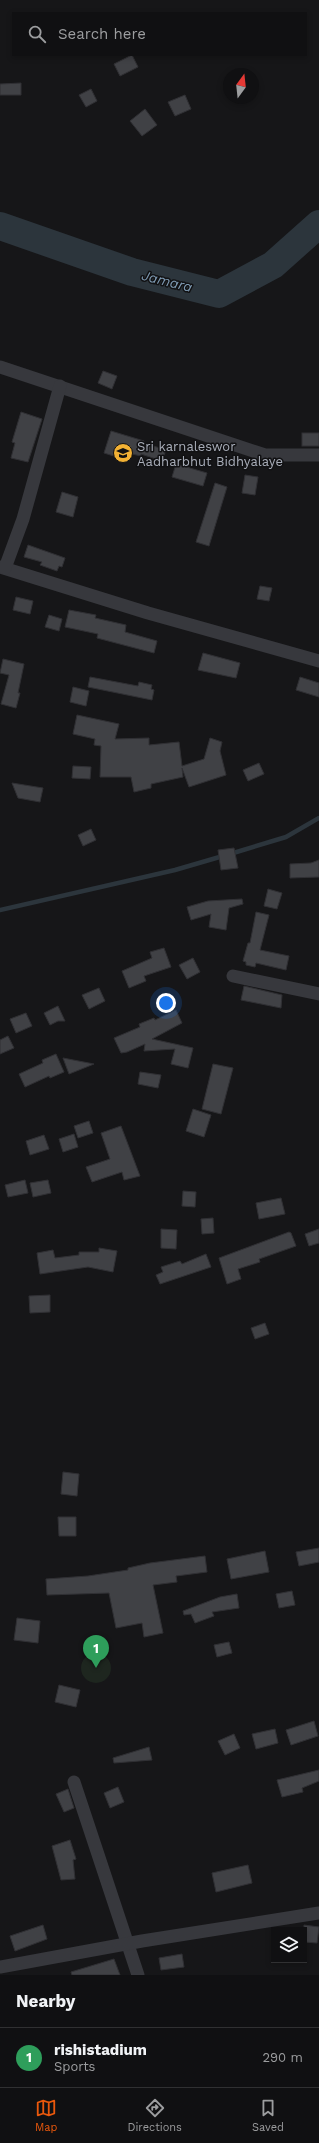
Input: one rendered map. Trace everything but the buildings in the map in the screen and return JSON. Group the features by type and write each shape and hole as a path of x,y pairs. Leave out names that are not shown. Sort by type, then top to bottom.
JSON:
{"street":[{"path":"0,367 265,455 319,455"},
{"path":"60,386 23,519 2,568 148,613 319,661"},
{"path":"233,976 319,994"},
{"path":"74,1782 138,1975"},
{"path":"0,1967 127,1944 319,1913"}],"shaded area":[{"path":"96,1653 102,1654 110,1662 110,1674 102,1682 96,1683 90,1682 82,1674 81,1668 82,1662 90,1654"}],"waterway":[{"name":"Jamara","path":"0,226 132,272 219,294 273,265 319,224"},
{"path":"230,854 286,837 319,818"},
{"path":"0,910 175,870 223,856"}],"place":[{"name":"Sri karnaleswor Aadharbhut Bidhyalaye","path":"123,453"},
{"name":"rishistadium","path":"96,1668"}]}
